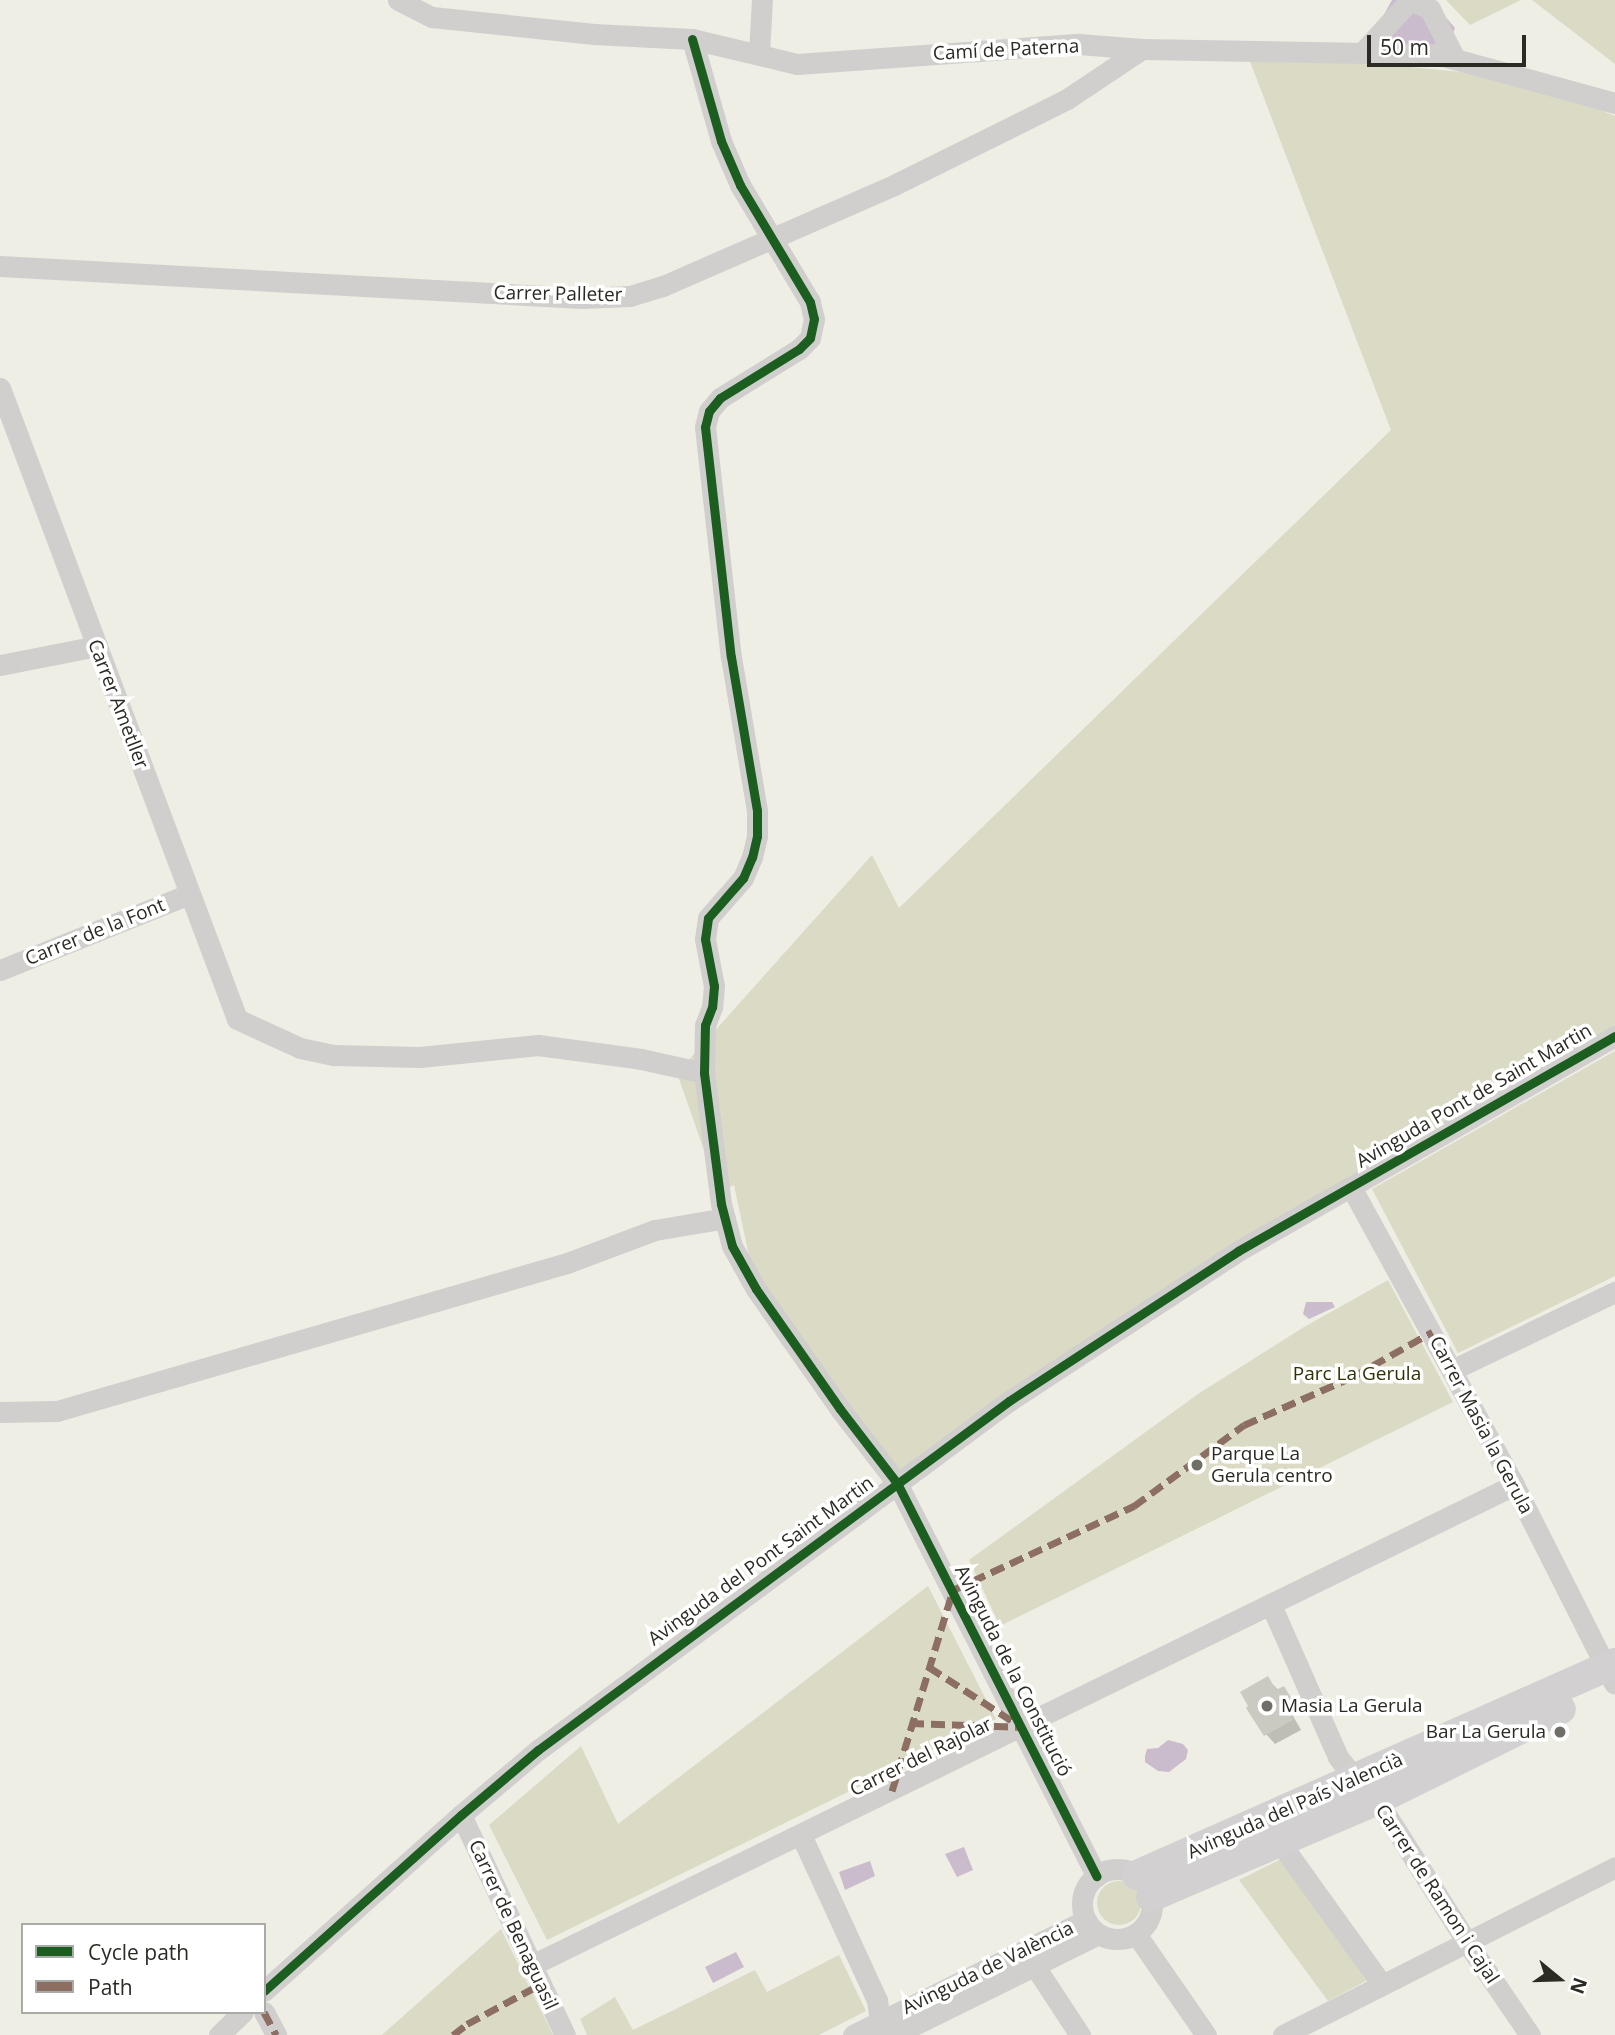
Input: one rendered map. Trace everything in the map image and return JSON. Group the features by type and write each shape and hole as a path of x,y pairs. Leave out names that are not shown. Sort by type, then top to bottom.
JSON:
{"street":[{"name":"Camí de Paterna","path":"398,0 432,17 594,34 692,39 797,64 1079,44 1142,49 1436,54 1615,103"},
{"path":"759,53 762,0"},
{"path":"1362,53 1410,0 1430,9 1455,60"},
{"path":"692,39 721,141 740,185 773,236"},
{"name":"Carrer Palleter","path":"0,267 582,298 618,297 663,286 894,185 1067,99 1142,49"},
{"name":"Avinguda de la Constitució","path":"773,236 810,302 814,319 810,338 800,349 720,398 709,411 705,427 731,657 757,811 757,836 743,878 708,918 705,939 715,986 712,1007 705,1025 704,1073 725,1218 732,1246 756,1289 840,1409 897,1483 1096,1876"},
{"name":"Carrer Ametller","path":"0,388 237,1019 300,1048 334,1055 420,1057 537,1045 641,1059 704,1073"},
{"path":"0,665 97,646"},
{"name":"Carrer de la Font","path":"0,970 189,894"},
{"name":"Avinguda Pont de Saint Martin","path":"1351,1186 1615,1036"},
{"name":"Carrer Masia la Gerula","path":"1351,1186 1514,1485 1613,1674"},
{"name":"Avinguda del Pont Saint Martin","path":"266,1989 461,1815 643,1670 1009,1401 1215,1266 1351,1186"},
{"path":"0,1412 58,1411 567,1262 655,1230 725,1218"},
{"path":"1452,1370 1615,1292"},
{"name":"Carrer del Rajolar","path":"532,1965 1514,1485"},
{"name":"Carrer de Ramon i Cajal","path":"1271,1605 1338,1757 1355,1779 1377,1800 1466,1941 1531,2035"},
{"name":"Avinguda del País Valencià","path":"1144,1886 1355,1779 1613,1674"},
{"name":"Avinguda del País Valencià","path":"1144,1886 1281,1844 1377,1800 1613,1674"},
{"name":"Carrer de Benaguasil","path":"461,1815 565,2035"},
{"path":"801,1835 877,2000 887,2031"},
{"path":"1281,1844 1381,1983"},
{"path":"1283,2035 1331,2013 1381,1983 1615,1867"},
{"path":"1116,1869 1144,1886 1149,1917 1136,1934 1117,1939 1092,1927 1082,1901 1085,1891 1096,1876 1116,1869"},
{"name":"Avinguda de València","path":"887,2031 1092,1927"},
{"name":"Avinguda de València","path":"853,2035 887,2031 1034,1965 1092,1927"},
{"path":"1136,1934 1206,2035"},
{"path":"1034,1965 1080,2035"},
{"path":"219,2035 241,2014"},
{"path":"265,2014 276,2035"}],"green space":[{"path":"1446,0 1521,0 1470,25"},
{"path":"1532,0 1615,0 1615,64"},
{"path":"1246,51 1523,78 1615,116 1615,1027 1351,1187 897,1483 756,1289 734,1185 719,1193 677,1073 872,855 899,908 1391,430"},
{"path":"1615,1051 1615,1276 1458,1353 1372,1189"},
{"name":"Parc La Gerula","path":"1388,1280 1453,1402 1000,1626 969,1560 1198,1394 1304,1327"},
{"path":"928,1586 996,1719 547,1940 489,1825 581,1746 618,1824"},
{"path":"1285,1857 1366,1981 1328,2001 1239,1880"},
{"path":"1119,1881 1135,1887 1141,1903 1135,1919 1119,1925 1103,1919 1097,1903 1103,1887"},
{"path":"501,1929 553,2035 382,2035"},
{"path":"839,1955 866,2011 819,2035 587,2035 580,2019 615,1997 633,2030 755,1970 767,1992"}],"shaded area":[{"path":"1392,0 1431,0 1455,28 1446,49 1360,58"},
{"path":"1306,1302 1332,1302 1335,1307 1309,1319 1303,1314"},
{"path":"1168,1740 1183,1744 1188,1750 1186,1759 1169,1772 1158,1771 1145,1762 1147,1749 1158,1748"},
{"path":"964,1847 973,1870 957,1877 945,1854"},
{"path":"870,1861 875,1876 845,1890 839,1872"},
{"path":"736,1952 744,1967 713,1983 705,1967"}],"building":[{"name":"Masia La Gerula","path":"1268,1676 1276,1690 1284,1686 1293,1701 1285,1706 1293,1720 1264,1736 1246,1708 1248,1706 1240,1692"}],"marked path":[{"path":"892,1791 953,1590 1134,1506 1244,1425 1354,1376 1432,1332"},
{"path":"929,1667 1017,1724"},
{"path":"910,1723 1022,1727"},
{"path":"453,2035 467,2024 541,1984"},
{"path":"265,2014 276,2035"}],"cycle path":[{"path":"692,39 721,141 740,185 810,302 814,319 810,338 799,349 720,398 709,411 705,427 731,657 757,811 757,836 752,857 743,878 708,918 705,939 714,986 712,1007 705,1025 704,1073 721,1204 732,1246 756,1289 840,1409 897,1483 1096,1876"},
{"path":"266,1989 538,1750 1009,1401 1238,1251 1615,1036"}],"place":[{"name":"Parque La Gerula centro","path":"1197,1465"},
{"name":"Masia La Gerula","path":"1267,1706"},
{"name":"Bar La Gerula","path":"1560,1732"}]}
